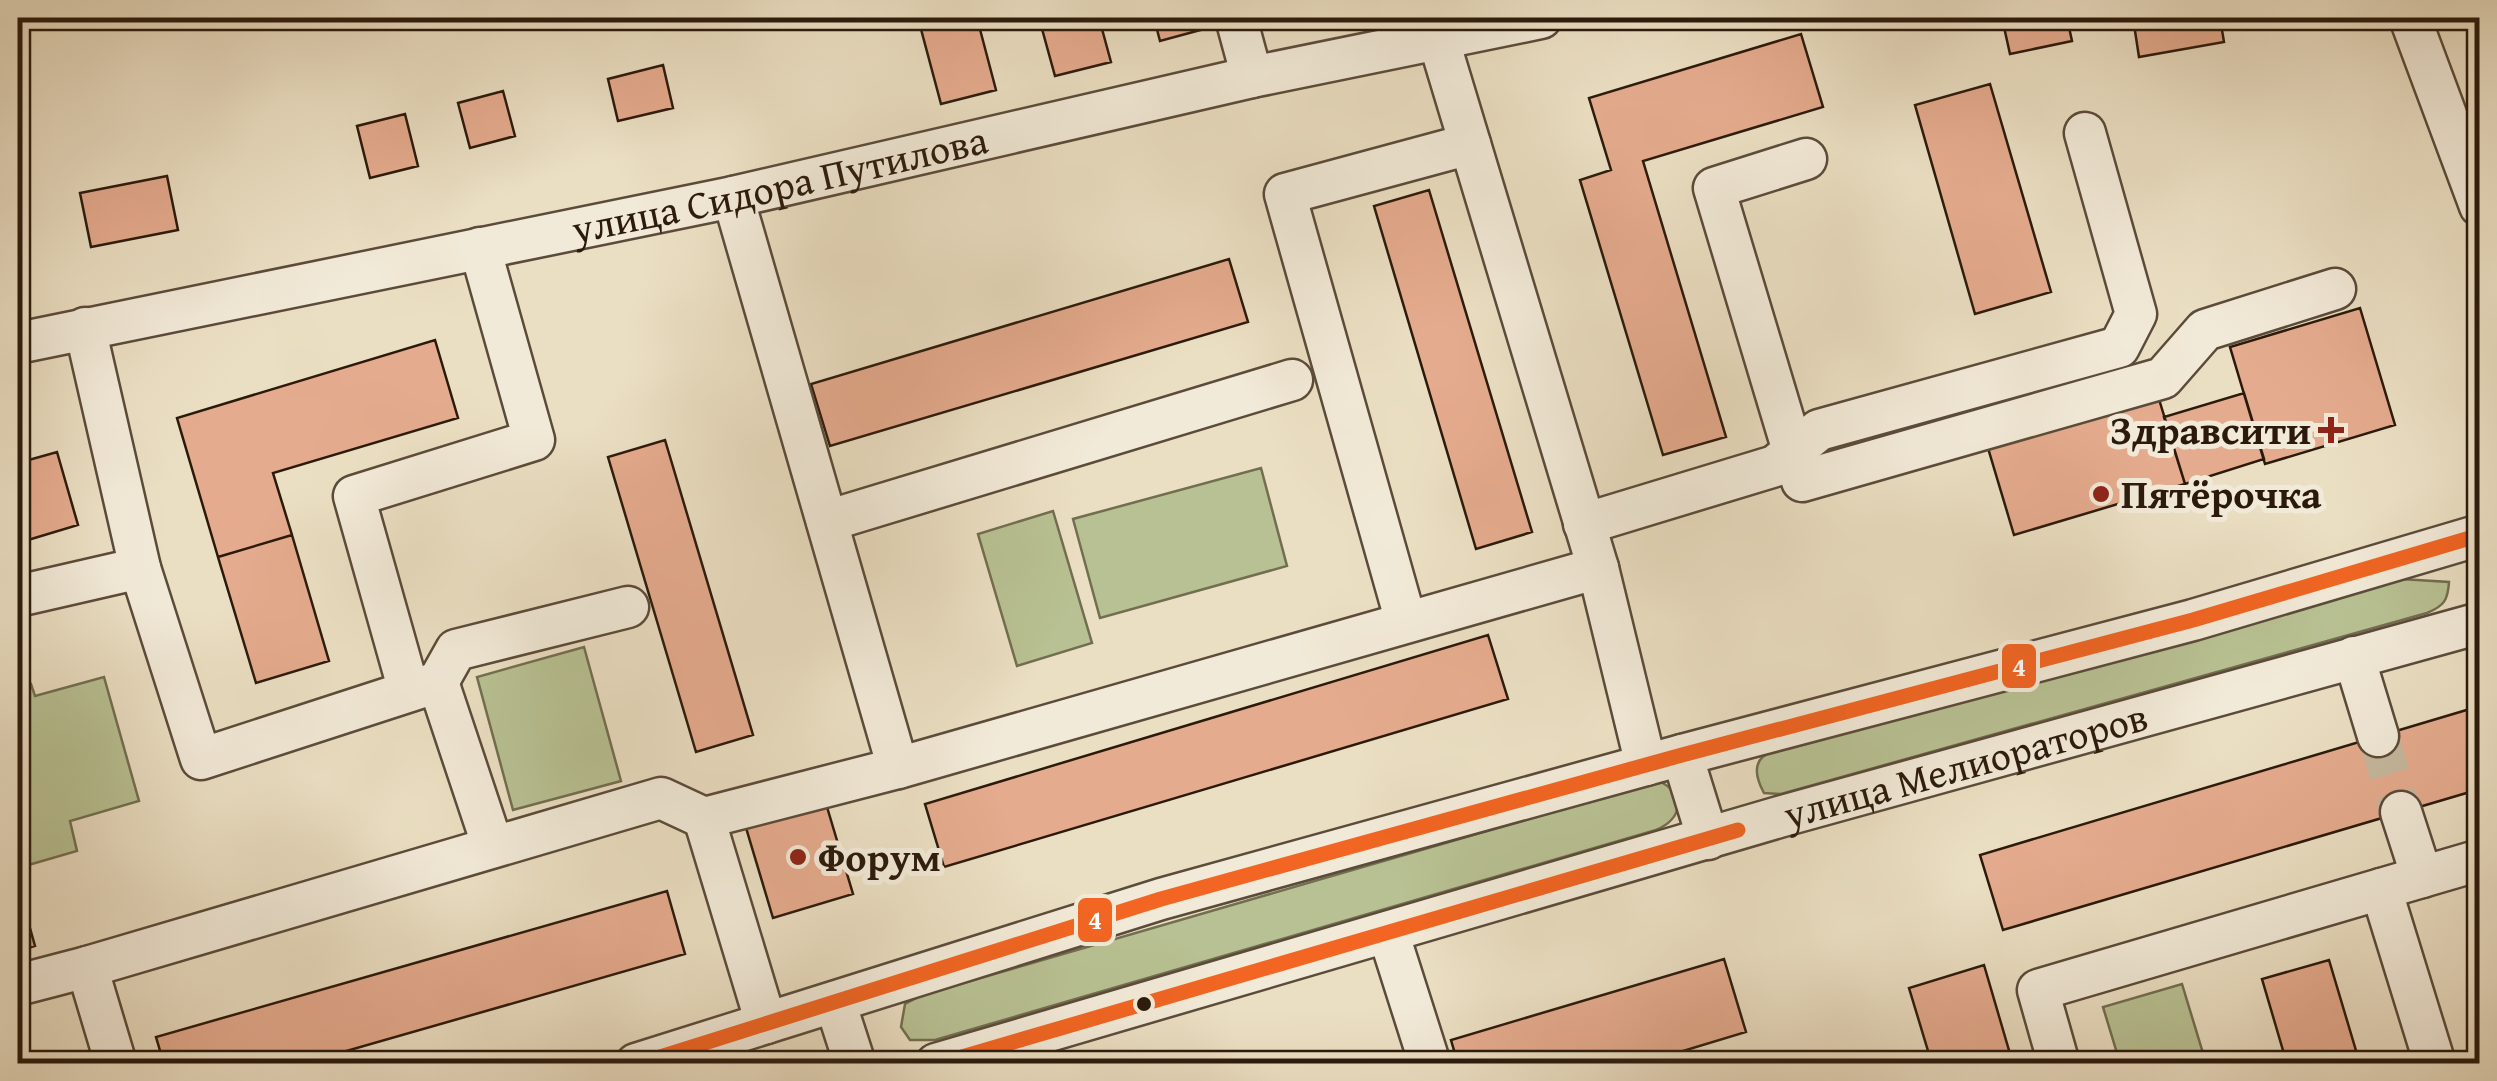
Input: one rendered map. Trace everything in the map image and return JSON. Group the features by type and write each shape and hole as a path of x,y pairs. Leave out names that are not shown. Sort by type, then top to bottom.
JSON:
{"street":[{"path":"1236,18 1252,76"},
{"name":"улица Сидора Путилова","path":"18,343 733,197 1252,76 1435,28 1541,18"},
{"path":"2410,18 2480,206"},
{"path":"1435,28 1598,568 1664,760 1708,839"},
{"path":"1584,524 1775,466 1819,430 2118,347 2136,314 2085,133"},
{"path":"1406,622 1285,194 1470,144"},
{"path":"1806,158 1714,188 1802,482 2162,378 2205,330 2335,289"},
{"path":"733,197 898,768"},
{"path":"480,248 534,440 354,496 423,687 493,847"},
{"path":"86,328 140,568 201,759 423,687 456,650 628,607"},
{"path":"827,521 1292,380"},
{"name":"улица Мелиораторов","path":"636,1064 1161,899 2193,620 2480,535"},
{"path":"18,596 140,568"},
{"path":"18,985 661,798 704,818 898,768 1598,568"},
{"name":"улица Мелиораторов","path":"936,1064 1708,839 2480,623"},
{"path":"2354,658 2378,736"},
{"path":"2401,812 2422,877"},
{"path":"704,818 766,1023"},
{"path":"2059,1064 2038,990 2480,860"},
{"path":"2381,889 2435,1064"},
{"path":"1388,932 1430,1064"},
{"path":"87,967 116,1064"},
{"path":"835,1002 855,1064"}],"green space":[{"path":"1261,468 1287,566 1100,618 1073,519"},
{"path":"1053,511 1092,643 1017,666 978,534"},
{"path":"2384,578 2449,582 2448,593 2441,605 2427,613 1781,794 1764,793 1759,782 1758,765 1770,752"},
{"path":"584,647 621,781 513,810 477,677"},
{"path":"104,677 139,801 70,821 77,851 18,868 18,688 31,684 35,696"},
{"path":"1659,781 1674,793 1678,807 1671,820 1656,830 935,1040 910,1040 901,1027 905,1004 922,995"},
{"path":"2182,984 2206,1063 2120,1063 2103,1007"}],"building":[{"path":"918,18 977,18 996,90 941,104"},
{"path":"1039,18 1099,18 1111,62 1055,76"},
{"path":"1154,18 1213,18 1215,26 1160,41"},
{"path":"2002,18 2067,18 2072,41 2010,54"},
{"path":"2133,18 2220,18 2224,42 2139,57"},
{"path":"1801,34 1823,107 1643,161 1726,437 1663,455 1580,180 1611,170 1589,98"},
{"path":"663,65 673,108 618,121 608,79"},
{"path":"1990,84 2051,292 1975,314 1915,105"},
{"path":"503,91 515,136 470,148 458,103"},
{"path":"405,114 418,166 370,178 357,126"},
{"path":"167,176 178,230 91,247 80,193"},
{"path":"1429,190 1532,532 1476,549 1374,206"},
{"path":"1229,259 1248,322 830,446 811,384"},
{"path":"2360,308 2395,425 2265,464 2230,347"},
{"path":"435,340 458,418 273,473 292,535 218,557 177,418"},
{"path":"2244,393 2264,459 2185,484 2164,417"},
{"path":"2158,396 2185,484 2014,535 1988,448"},
{"path":"665,440 753,735 696,752 608,457"},
{"path":"57,452 78,525 18,543 18,463"},
{"path":"292,535 329,661 256,683 218,557"},
{"path":"1488,635 1508,699 944,867 925,804"},
{"path":"2480,706 2480,789 2003,930 1980,855"},
{"name":"Форум","path":"824,797 853,894 773,918 744,821"},
{"path":"667,891 685,954 301,1064 164,1064 156,1037"},
{"path":"26,914 35,946 18,951 18,917"},
{"path":"1724,959 1746,1032 1640,1064 1458,1064 1451,1040"},
{"path":"2329,960 2360,1064 2287,1064 2262,979"},
{"path":"1984,965 2013,1064 1932,1064 1909,988"},
{"path":"23,1028 32,1064 18,1064 18,1030"}],"tunnel":[{"path":"2378,736 2401,812"}],"transit line":[{"name":"4","path":"638,1064 1161,899 1682,755 2193,620 2480,535"},
{"name":"4","path":"938,1064 1738,830"}],"place":[{"name":"Здравсити","path":"2331,430"},
{"name":"Пятёрочка","path":"2101,494"},
{"name":"Форум","path":"798,857"}]}
